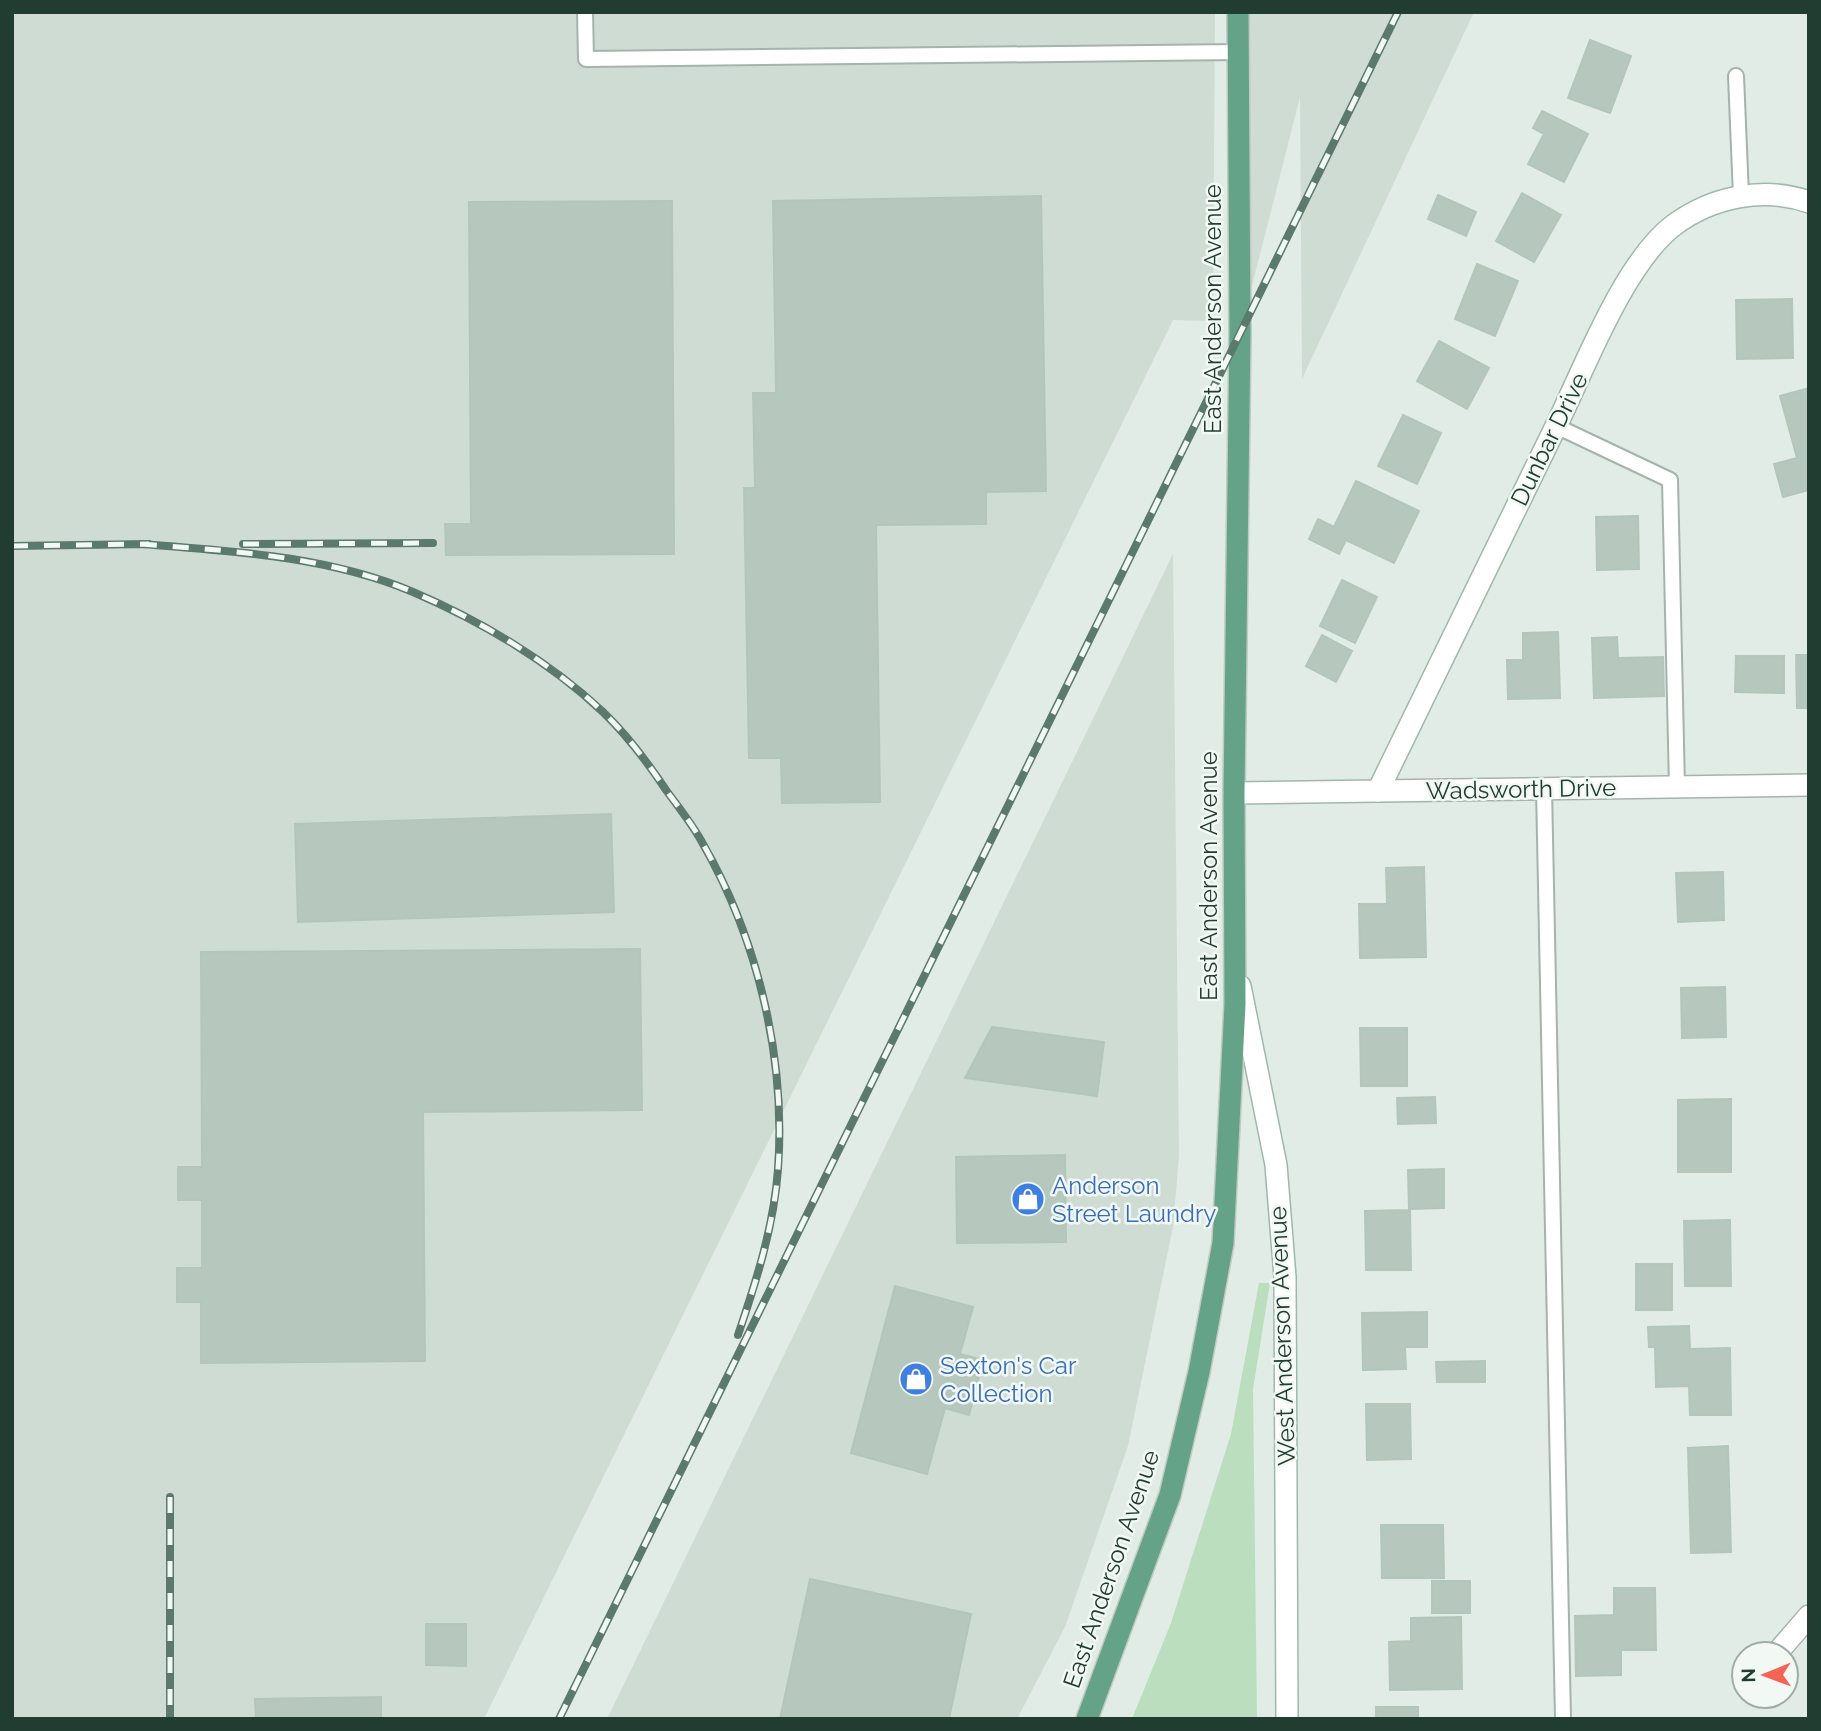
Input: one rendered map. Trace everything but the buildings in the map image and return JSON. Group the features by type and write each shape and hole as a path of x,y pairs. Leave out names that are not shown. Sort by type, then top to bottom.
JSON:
{"main road":[{"name":"East Anderson Avenue","path":"1087,1719 1170,1495 1212,1306 1223,1243 1235,1004 1234,793 1240,360 1238,12"}],"street":[{"name":"Dunbar Drive","path":"1378,791 1625,286 1648,252 1673,226 1708,205 1741,196 1763,194 1809,202"},
{"name":"Wadsworth Drive","path":"1234,793 1809,785"},
{"name":"West Anderson Avenue","path":"1234,957 1276,1166 1286,1277 1287,1719"},
{"path":"1788,1640 1809,1616"}],"lane":[{"path":"585,12 586,59 1238,52"},
{"path":"1736,75 1741,196"},
{"path":"1556,426 1670,480 1678,787"},
{"path":"1544,788 1563,1719"}],"shaded area":[{"path":"12,12 1215,12 1213,321 1173,320 484,1719 12,1719"},
{"path":"1238,12 1474,12 1302,379 1300,97 1240,333"},
{"path":"1173,554 1179,1156 1173,1227 1128,1446 1065,1627 1017,1719 607,1719"}],"green space":[{"path":"1259,1283 1270,1283 1253,1389 1257,1719 1132,1719 1171,1623 1231,1434"}],"railway":[{"path":"559,1719 1398,12"},
{"path":"243,544 433,543"},
{"path":"141,544 245,553 314,563 347,570 413,592 514,644 561,676 603,712 644,760 695,830 722,881 753,960 772,1043 779,1127 776,1190 763,1254 738,1335"},
{"path":"12,546 149,544"},
{"path":"170,1497 170,1719"}],"place":[{"name":"Anderson Street Laundry","path":"1028,1199"},
{"name":"Sexton's Car Collection","path":"916,1379"}]}
